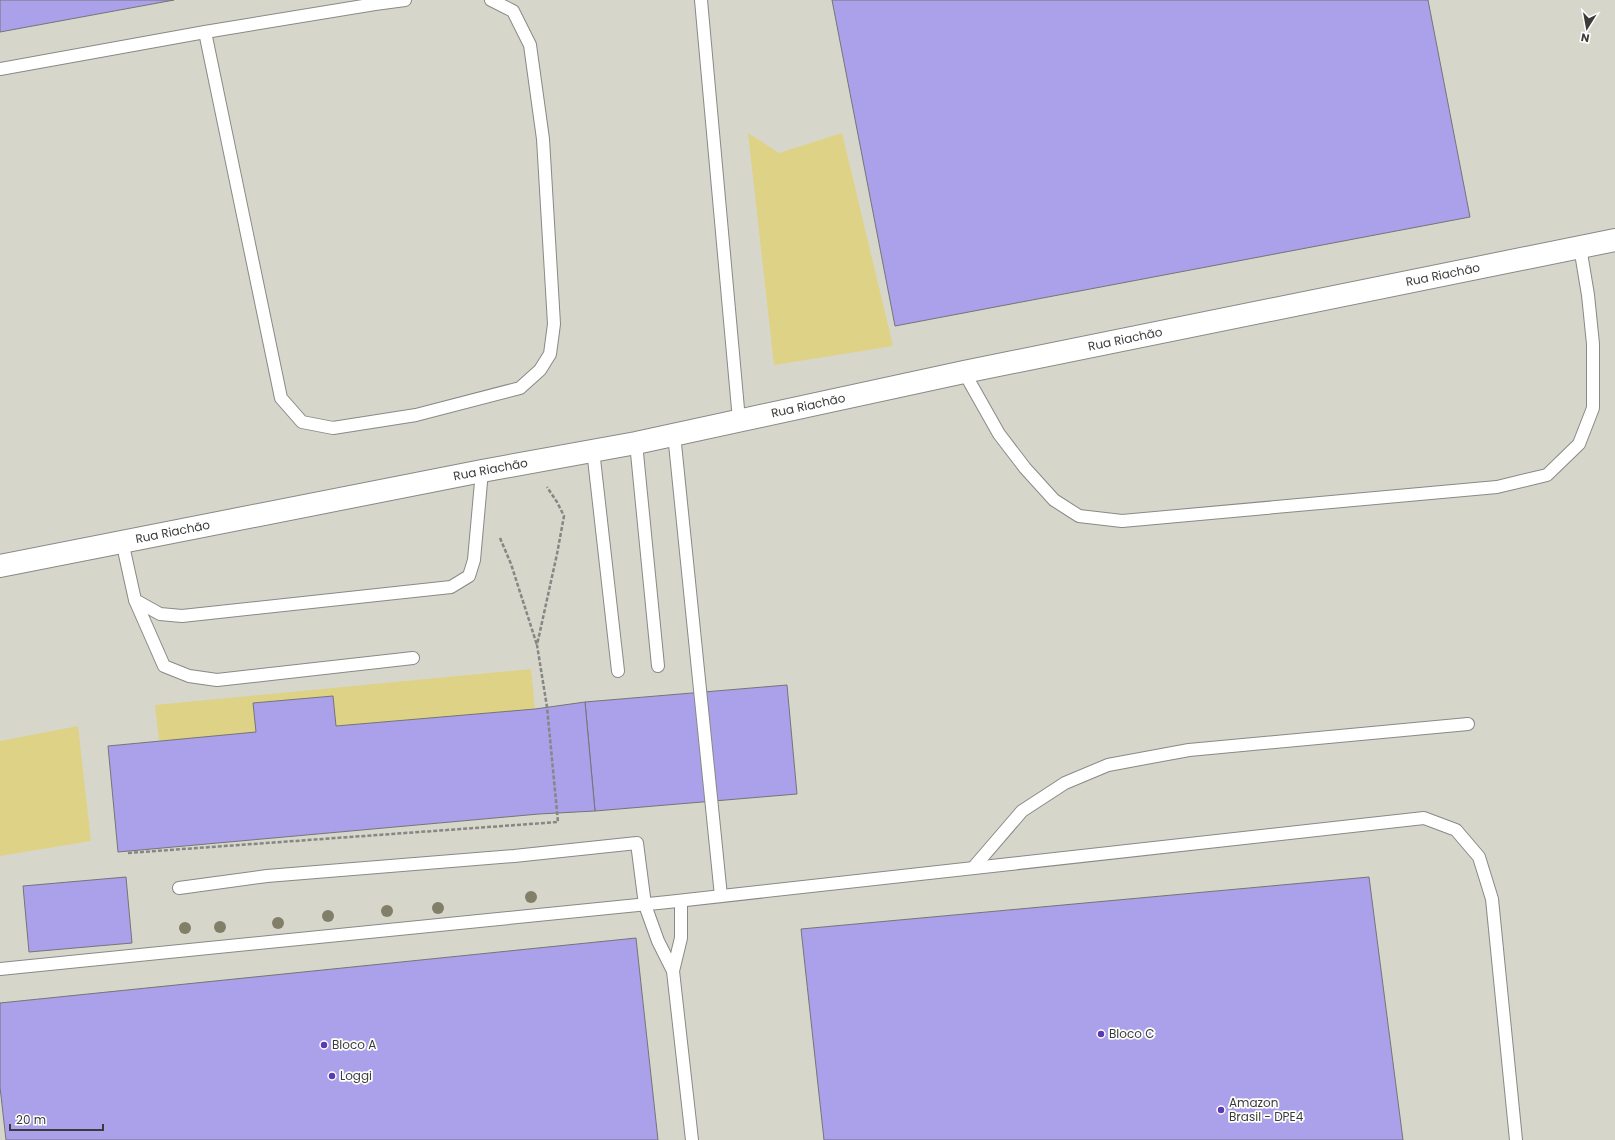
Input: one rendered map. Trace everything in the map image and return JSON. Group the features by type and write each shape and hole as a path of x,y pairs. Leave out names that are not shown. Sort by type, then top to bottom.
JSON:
{"street":[{"name":"Rua Riachão","path":"0,566 482,471 636,443 964,372 1615,240"}],"lane":[{"path":"0,68 205,32 328,6 405,0"},
{"path":"205,32 281,398 302,422 333,428 416,415 520,388 540,370 550,354 554,324 543,147 530,45 513,11 491,0"},
{"path":"701,0 739,420"},
{"path":"964,372 999,434 1025,468 1054,500 1079,516 1122,521 1496,487 1547,475 1579,444 1592,408 1593,344 1588,295 1580,247"},
{"path":"674,434 721,896"},
{"path":"636,443 658,666"},
{"path":"594,450 618,671"},
{"path":"135,600 160,614 182,616 451,587 468,576 474,560 482,471"},
{"path":"122,541 135,600 164,666 189,676 217,680 413,658"},
{"path":"973,868 996,839 1022,811 1065,783 1108,765 1189,750 1468,724"},
{"path":"0,969 645,905 1424,818 1456,830 1479,857 1492,900 1516,1140"},
{"path":"179,888 266,876 514,856 637,843 645,905 658,941 673,971"},
{"path":"681,901 681,938 673,971 692,1140"}],"path":[{"path":"537,646 564,516 550,490 542,482"},
{"path":"128,853 558,822 547,707 537,646 511,564 498,533"}],"shaded area":[{"path":"0,0 1615,0 1615,1140 0,1140"},
{"path":"748,133 779,153 842,133 893,346 774,365"},
{"path":"531,669 535,709 159,741 155,705"},
{"path":"78,726 91,841 0,856 0,741"}],"building":[{"path":"0,0 174,0 0,32"},
{"path":"832,0 1428,0 1470,217 895,326"},
{"path":"787,685 797,794 595,811 585,702"},
{"path":"333,696 336,726 535,709 585,702 595,811 539,814 118,852 108,746 256,732 253,703"},
{"path":"126,877 132,943 29,952 23,886"},
{"name":"Bloco C","path":"1369,877 1403,1140 824,1140 801,929"},
{"name":"Bloco A","path":"636,938 658,1140 6,1140 0,1087 0,1003"}],"place":[{"name":"Bloco C","path":"1101,1034"},
{"name":"Bloco A","path":"324,1045"},
{"name":"Loggi","path":"332,1076"},
{"name":"Amazon Brasil - DPE4","path":"1221,1110"}]}
